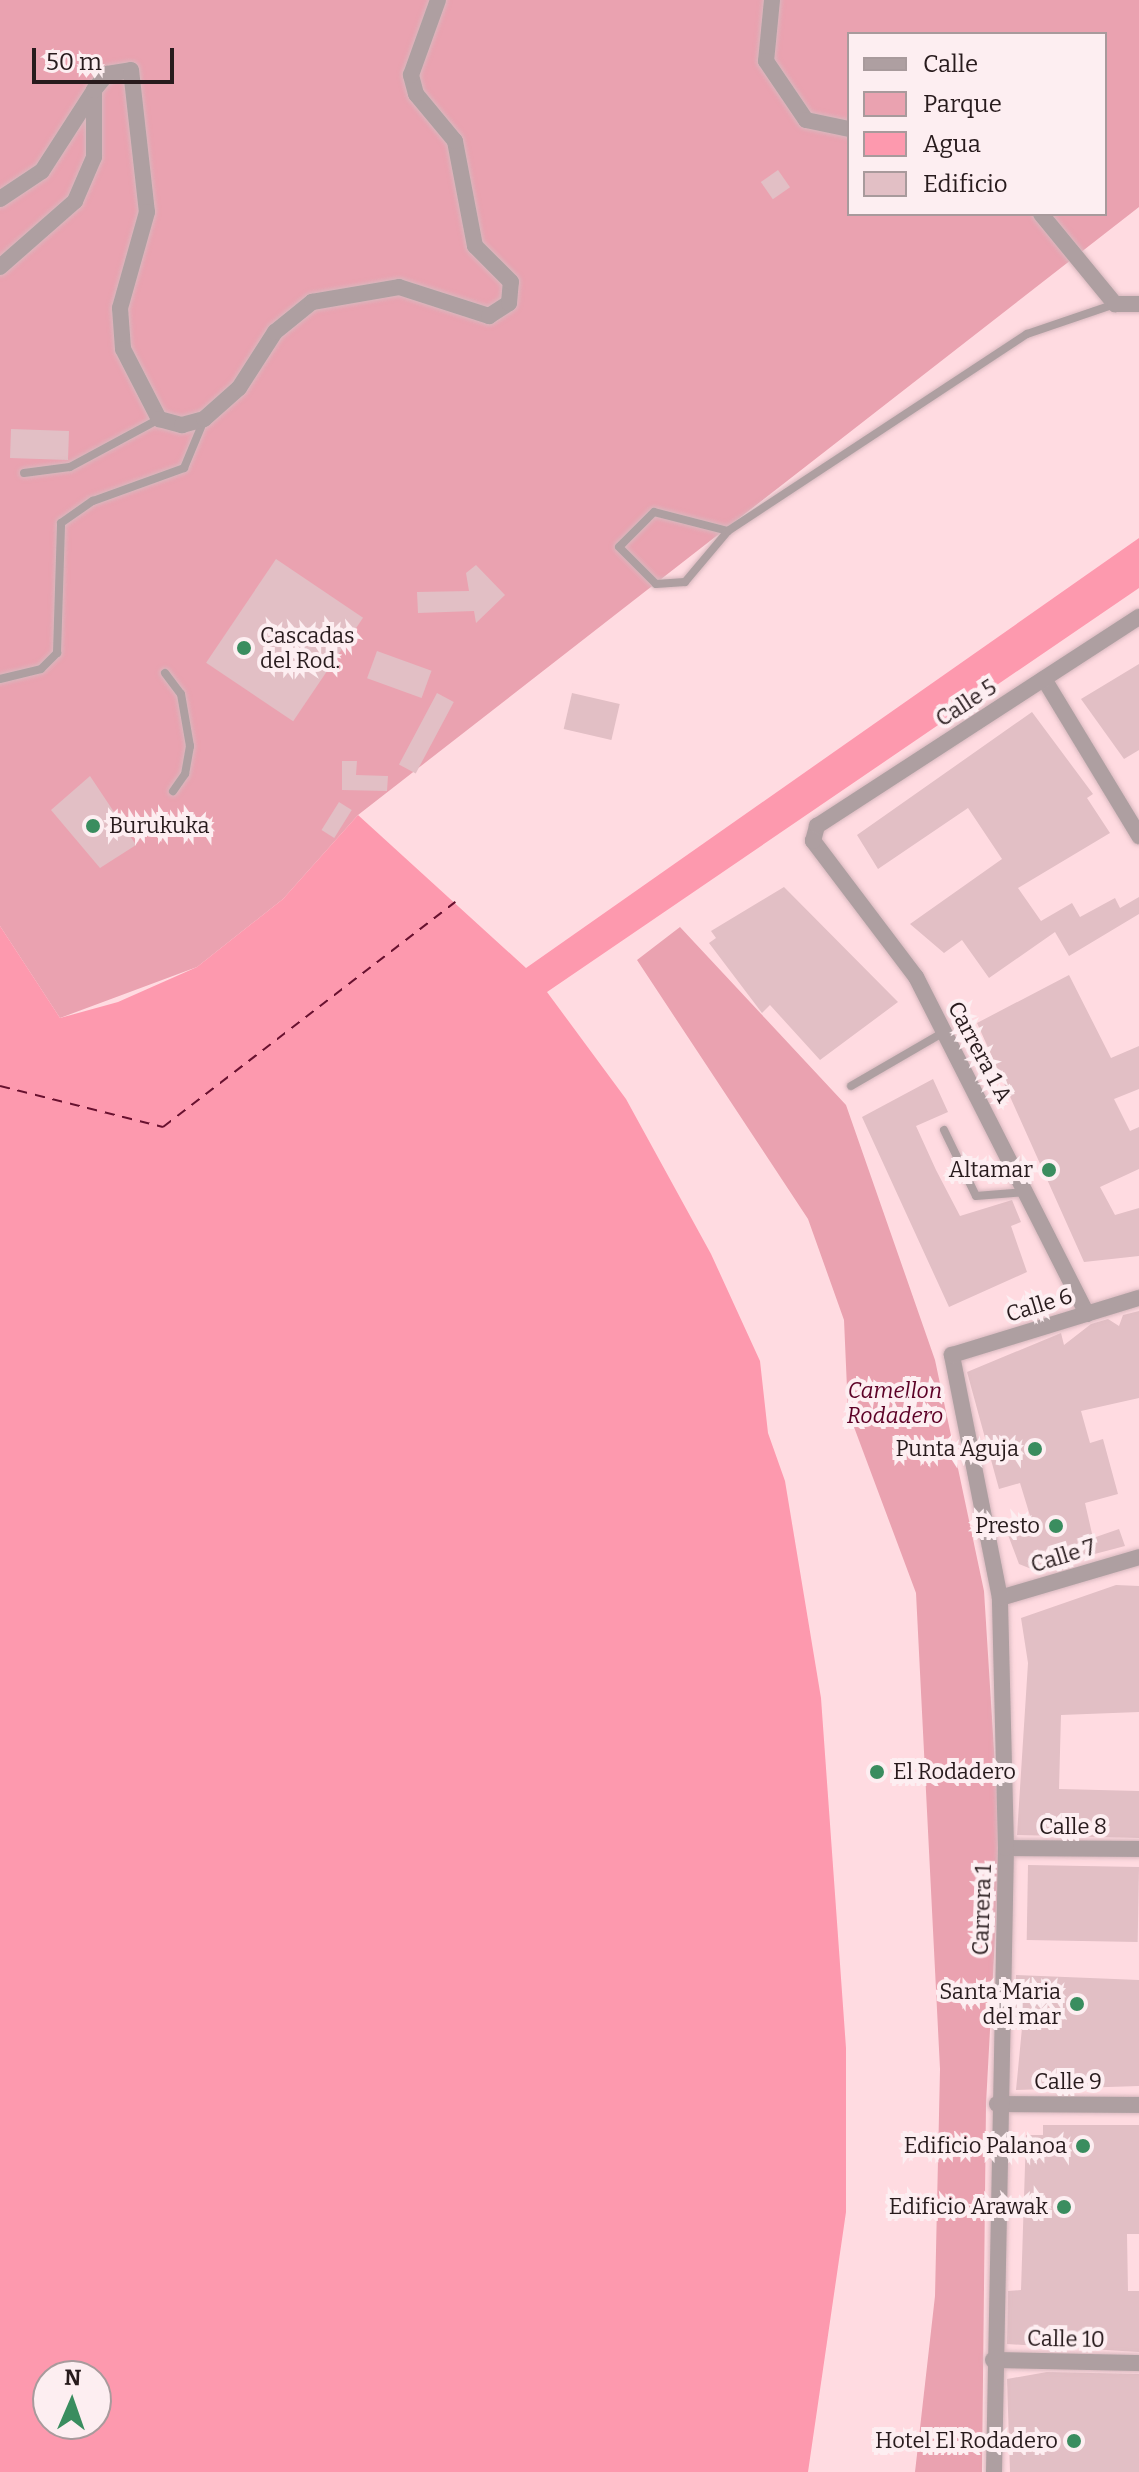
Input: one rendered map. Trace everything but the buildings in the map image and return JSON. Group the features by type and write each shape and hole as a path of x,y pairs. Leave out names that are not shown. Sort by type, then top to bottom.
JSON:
{"street":[{"path":"0,199 42,171 107,74 131,70 147,212 120,308 123,349 159,419 182,425 204,419 239,388 275,332 312,302 399,287 474,317 509,303 511,282 470,233 455,141 416,94 411,75 438,0"},
{"path":"772,0 766,61 806,120 847,129"},
{"path":"0,267 75,201 94,157 94,90"},
{"path":"1043,216 1115,304 1139,304"},
{"name":"Calle 5","path":"817,826 1139,617"},
{"path":"1044,679 1139,836"},
{"name":"Carrera 1 A","path":"817,826 820,856 916,977 1087,1314"},
{"name":"Calle 6","path":"952,1355 1139,1298"},
{"name":"Carrera 1","path":"952,1355 1000,1598 1006,1848 997,2104 994,2472"},
{"name":"Calle 7","path":"1000,1598 1139,1557"},
{"name":"Calle 8","path":"1006,1848 1139,1849"},
{"name":"Calle 9","path":"997,2104 1139,2105"},
{"name":"Calle 10","path":"993,2360 1139,2363"}],"lane":[{"path":"728,531 654,512 619,547 648,579 675,586 690,578 728,531 1027,334 1115,304"},
{"path":"24,473 83,462 159,419"},
{"path":"0,679 41,669 57,653 61,523 93,501 184,468 204,419"},
{"path":"165,673 181,694 190,746 185,774 173,791"},
{"path":"851,1086 946,1032"},
{"path":"944,1130 976,1196 1026,1191"}],"green space":[{"path":"0,0 1139,0 1139,207 358,815 283,899 197,967 60,1018 0,926"},
{"name":"Camellon Rodadero","path":"680,927 846,1105 935,1360 984,1591 1000,1845 986,2104 982,2472 915,2472 935,2296 940,2069 916,1593 848,1411 844,1320 808,1219 637,960"}],"water":[{"path":"1139,538 1139,588 547,992 626,1099 711,1254 760,1361 768,1433 785,1481 821,1698 846,2048 846,2212 808,2472 0,2472 0,926 60,1018 118,1002 197,967 283,899 358,815 526,968"}],"ferry route":[{"path":"0,1086 163,1127 455,902"}],"place":[{"name":"Cascadas del Rod.","path":"244,648"},
{"name":"Burukuka","path":"93,826"},
{"name":"Altamar","path":"1049,1170"},
{"name":"Punta Aguja","path":"1035,1449"},
{"name":"Presto","path":"1056,1526"},
{"name":"El Rodadero","path":"877,1772"},
{"name":"Santa Maria del mar","path":"1077,2004"},
{"name":"Edificio Palanoa","path":"1083,2146"},
{"name":"Edificio Arawak","path":"1064,2207"},
{"name":"Hotel El Rodadero","path":"1074,2441"}]}
